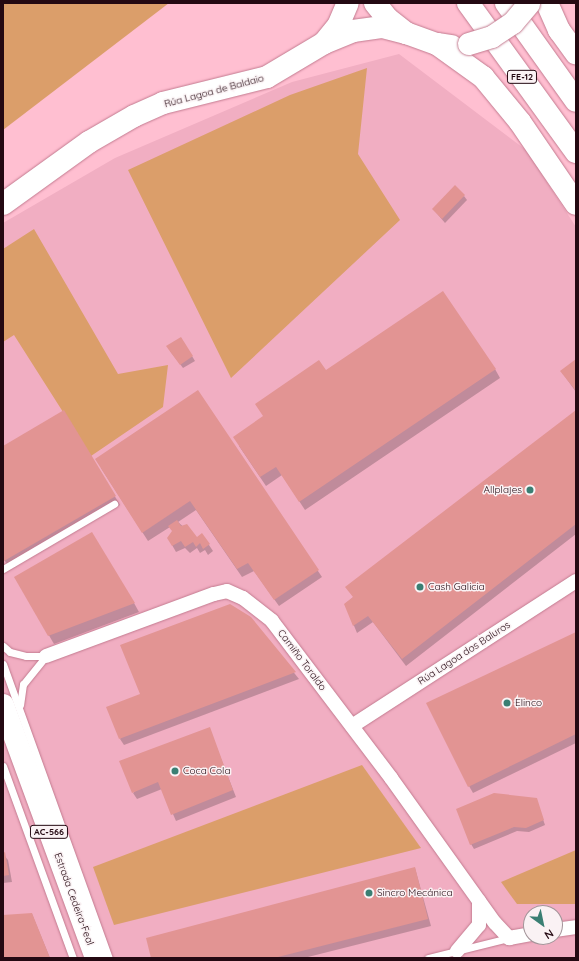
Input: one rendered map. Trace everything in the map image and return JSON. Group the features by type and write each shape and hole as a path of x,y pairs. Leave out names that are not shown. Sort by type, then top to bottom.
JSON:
{"main road":[{"path":"324,43 338,26 348,3"},
{"path":"375,3 388,19 406,33"},
{"name":"FE-12","path":"468,3 576,152"},
{"name":"FE-12","path":"506,3 576,101"},
{"path":"437,44 469,44 492,36 513,23 535,3 559,30 576,53"},
{"path":"324,43 353,31 384,27 437,44 483,77 520,122 576,204"},
{"name":"Rúa Lagoa de Baldaio","path":"3,204 89,142 134,116 163,103 267,77 324,43"},
{"name":"Estrada Cedeira-Feal","path":"11,705 96,958"},
{"name":"Estrada Cedeira-Feal","path":"3,745 83,958"}],"street":[{"name":"Rúa Lagoa dos Baluros","path":"352,726 576,580"},
{"name":"Camiño Toraldo","path":"46,656 214,594 227,591 243,598 272,620 352,726 495,923 509,938"},
{"path":"457,951 479,925 478,898"},
{"path":"563,929 576,927"},
{"path":"509,938 523,935"}],"lane":[{"path":"3,569 114,504"},
{"name":"Camiño Toraldo","path":"3,646 10,652 21,655 46,656"},
{"path":"11,705 23,684 46,656"},
{"path":"3,664 11,705 108,958"},
{"path":"3,766 73,958"},
{"path":"428,958 509,938"}],"shaded area":[{"path":"3,3 169,3 3,130"},
{"path":"399,54 526,150 576,227 576,958 3,958 3,223 115,158 292,82"},
{"path":"367,68 358,154 400,220 231,378 128,170 290,95"},
{"path":"34,229 118,374 168,365 163,407 91,456 14,335 3,342 3,249"},
{"path":"362,765 421,848 114,925 93,867"},
{"path":"576,850 576,904 517,904 501,882"}],"building":[{"path":"455,185 465,195 442,219 432,209"},
{"path":"443,291 496,369 299,502 276,467 260,477 233,437 263,416 255,404 319,360 326,370"},
{"path":"181,337 193,356 180,365 166,346"},
{"path":"576,359 576,391 560,371"},
{"path":"198,390 319,570 274,600 248,563 237,569 190,501 142,533 95,459"},
{"path":"64,410 116,496 4,561 3,446"},
{"path":"576,410 576,524 402,659 368,616 353,626 344,604 353,597 345,587"},
{"path":"177,520 181,526 187,524 197,537 202,533 210,544 203,549 200,543 196,547 193,542 185,547 181,541 172,546 167,538 172,531 168,526"},
{"path":"92,532 135,603 48,636 14,577"},
{"path":"230,604 251,617 296,672 119,739 106,707 140,694 120,645"},
{"path":"576,632 576,734 468,787 426,703"},
{"name":"Coca Cola","path":"210,727 233,790 171,815 158,782 132,793 119,761"},
{"path":"494,793 537,798 544,820 526,828 514,827 470,845 456,809"},
{"path":"5,852 9,875 3,876 3,853"},
{"name":"Sincro Mecánica","path":"415,867 428,919 274,958 151,958 146,938"},
{"path":"32,913 50,958 3,958 3,915"}],"place":[{"name":"Allplajes","path":"530,490"},
{"name":"Cash Galicia","path":"420,587"},
{"name":"Elinco","path":"507,703"},
{"name":"Coca Cola","path":"175,771"},
{"name":"Sincro Mecánica","path":"369,893"}]}
